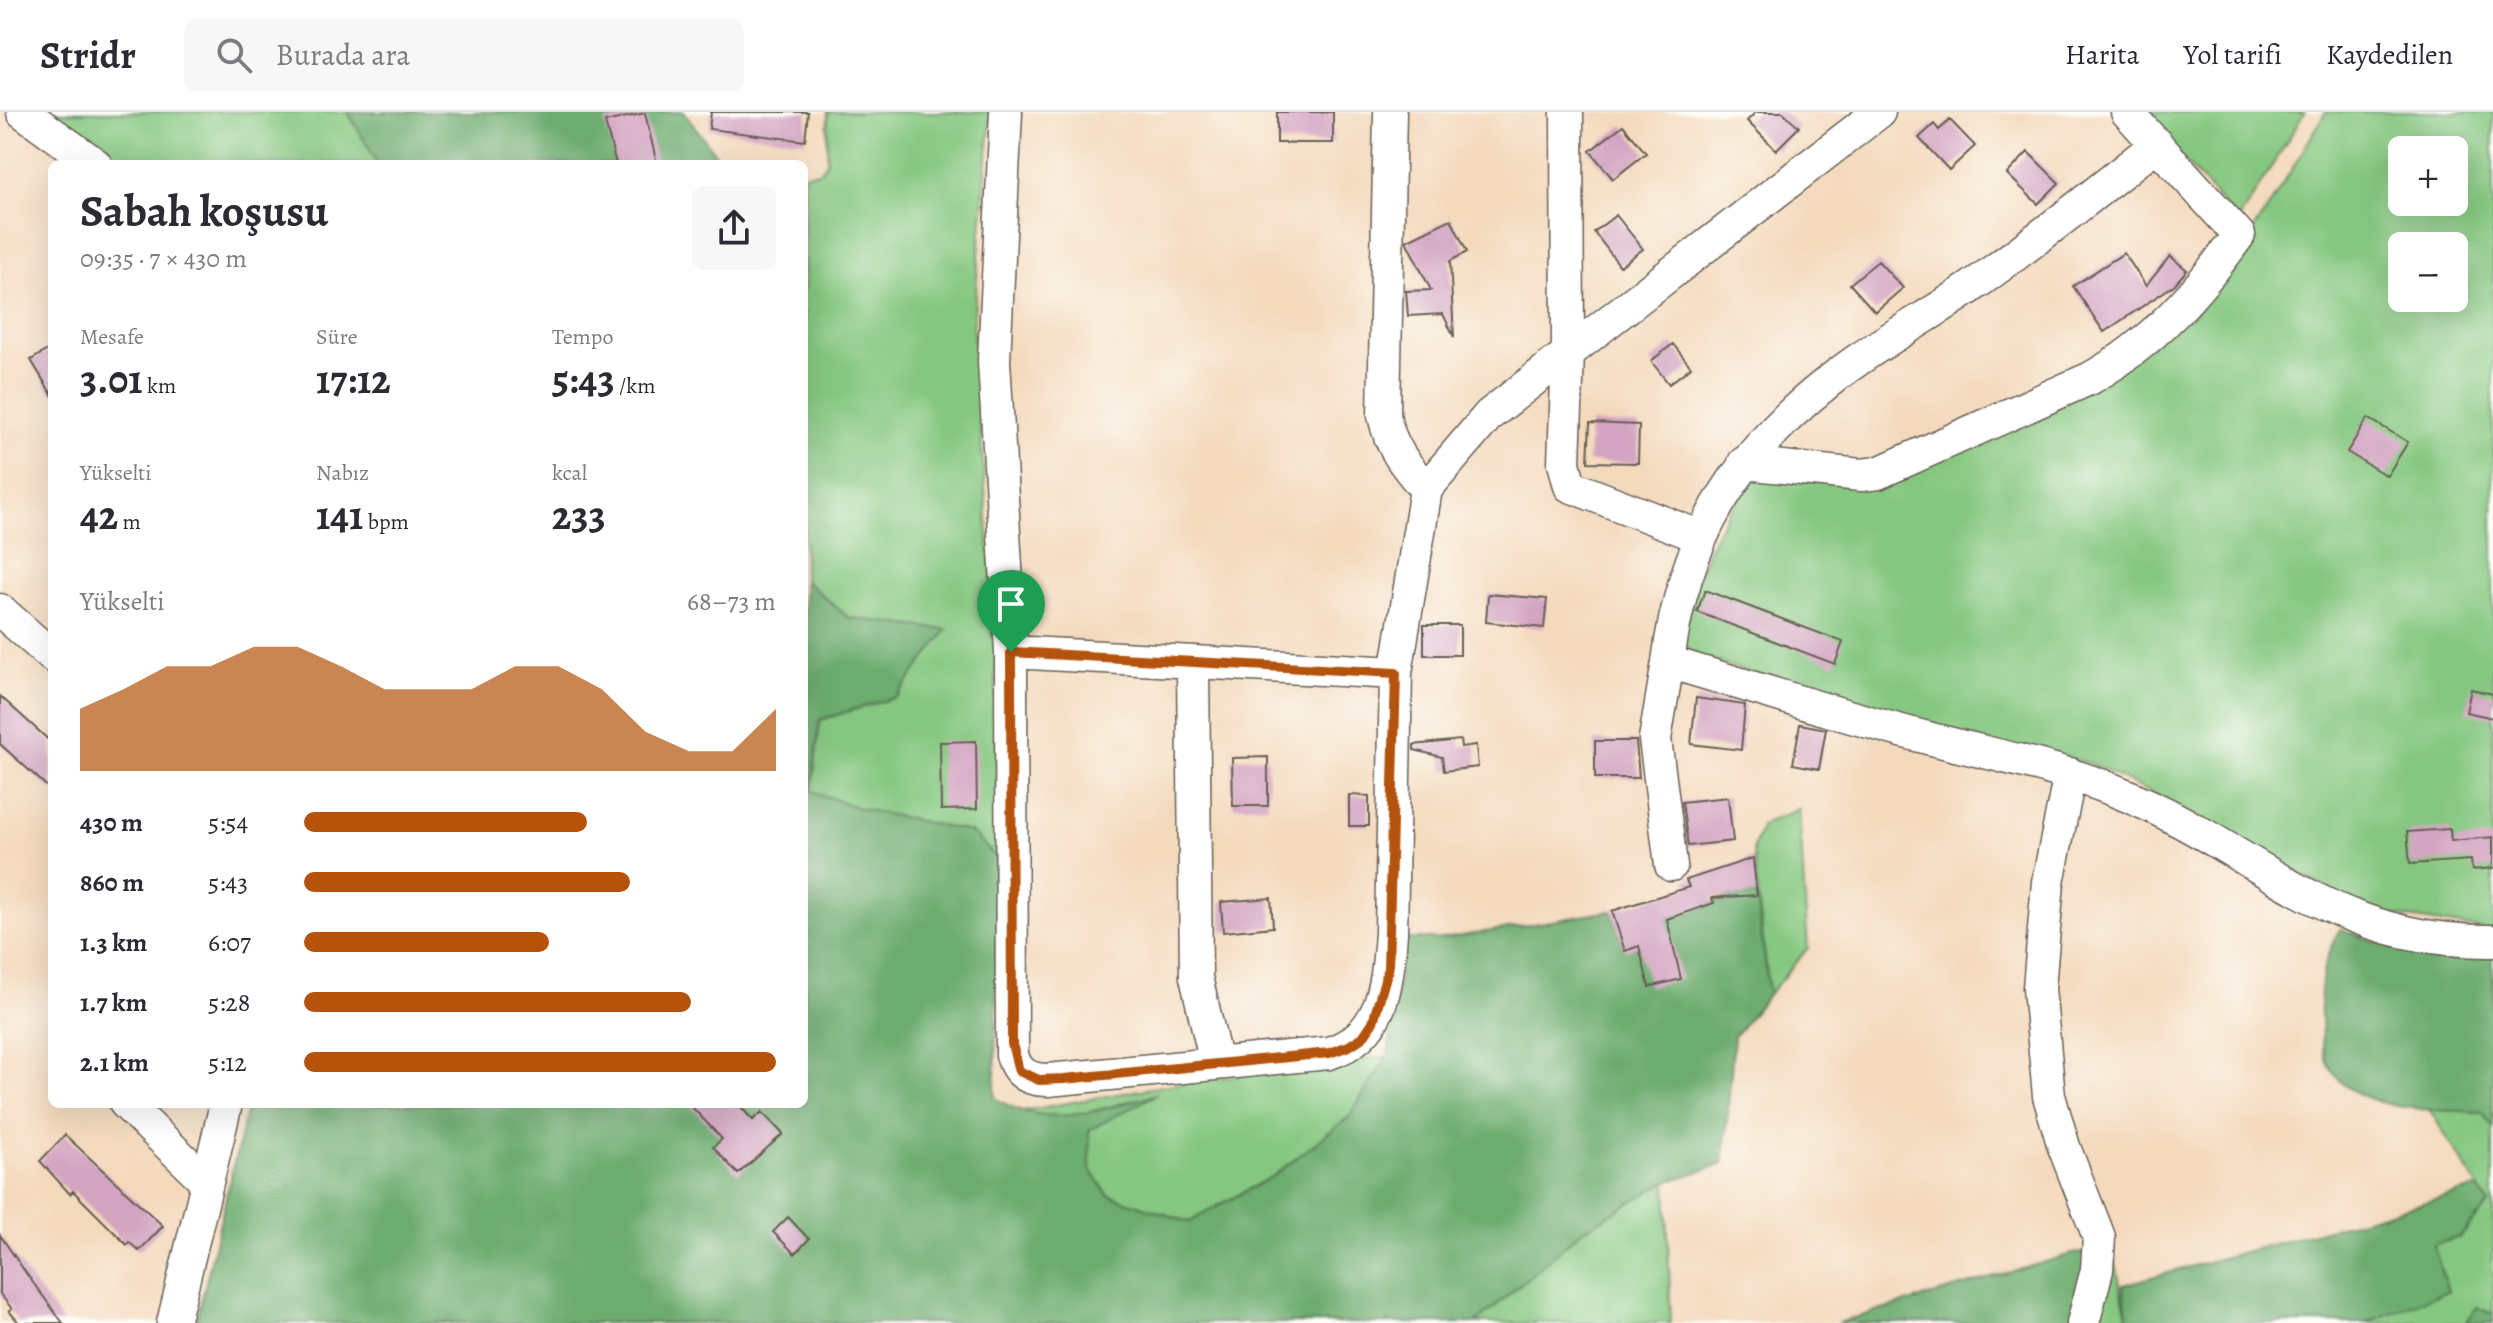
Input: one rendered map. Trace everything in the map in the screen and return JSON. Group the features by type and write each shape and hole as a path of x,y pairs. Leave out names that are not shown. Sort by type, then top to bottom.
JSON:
{"street":[{"path":"23,112 89,160"},
{"path":"1006,112 994,361 1011,652 1014,1063 1028,1077 1048,1080 1329,1053 1363,1037 1373,1022 1388,969 1396,673 1426,489 1489,415 1879,112"},
{"path":"1390,112 1384,415 1388,436 1399,458 1426,489"},
{"path":"1567,112 1568,353 1564,463 1570,486 1701,537"},
{"path":"1744,463 1861,475 1878,473 1950,443 2121,361 2188,301 2239,235 2127,112"},
{"path":"1671,865 1655,739 1679,595 1722,493 1744,463 1829,381 1972,286 2157,144"},
{"path":"0,610 48,652"},
{"path":"1011,652 1396,673"},
{"path":"1193,662 1196,977 1216,1063"},
{"path":"1668,662 1920,736 2070,774 2149,807 2336,912 2404,933 2493,941"},
{"path":"2070,774 2048,882 2039,988 2049,1096 2064,1147 2099,1237 2097,1270 2083,1323"},
{"path":"130,1108 207,1182"},
{"path":"173,1323 225,1108"}],"green space":[{"path":"35,112 348,112 376,160 101,160"},
{"path":"348,112 684,112 720,160 376,160"},
{"path":"828,112 991,112 973,326 995,626 998,859 812,791 820,720 896,697 946,630 849,618 808,583 808,174 820,172 827,161"},
{"path":"2141,112 2305,112 2238,221"},
{"path":"2326,112 2493,112 2493,931 2370,912 2158,796 2089,763 1993,744 1699,657 1680,642 1699,574 1717,531 1743,493 1760,477 1873,484 2192,316 2269,207"},
{"path":"808,583 849,618 947,630 896,697 820,720 812,791 859,808 971,832 998,859 995,1098 1035,1114 1055,1116 1095,1111 1157,1094 1089,1130 1090,1169 1108,1195 1189,1222 1273,1176 1349,1117 1388,1056 1404,939 1443,939 1612,911 1625,950 1649,943 1645,926 1733,896 1757,895 1769,994 1734,1036 1723,1164 1666,1182 1580,1232 1476,1323 196,1323 247,1108 808,1108"},
{"path":"1799,809 1808,948 1769,994 1753,850 1762,824"},
{"path":"2340,929 2392,947 2493,954 2493,1127 2482,1112 2398,1106 2358,1093 2341,1082 2329,1066 2322,1042 2321,993 2326,961"},
{"path":"1388,1056 1349,1117 1273,1176 1189,1222 1108,1195 1090,1169 1089,1130 1152,1095 1067,1118 1017,1112 1174,1084"},
{"path":"2429,1109 2482,1112 2493,1127 2493,1314 2477,1307 2466,1323 2365,1323 2447,1291 2433,1244 2489,1204"},
{"path":"1666,1182 1671,1323 1476,1323 1580,1232"},
{"path":"2478,1188 2489,1204 2460,1237 2433,1245 2448,1291 2365,1323 2128,1323 2123,1285"},
{"path":"2111,1241 2128,1323 2094,1323"},
{"path":"2091,1252 2072,1323 1838,1323 2072,1254"},
{"path":"2477,1307 2493,1314 2493,1323 2466,1323"}],"building":[{"path":"711,112 808,112 805,141 709,129"},
{"path":"1277,112 1333,112 1333,143 1277,143"},
{"path":"1756,112 1783,112 1799,127 1776,150 1747,121"},
{"path":"645,113 656,160 615,160 605,122"},
{"path":"1950,120 1975,146 1949,170 1919,138 1934,124 1939,130"},
{"path":"1623,125 1646,153 1613,179 1590,151"},
{"path":"2028,152 2059,183 2038,204 2007,174"},
{"path":"1616,215 1643,249 1620,266 1594,232"},
{"path":"1451,219 1467,252 1450,261 1454,337 1443,314 1408,316 1406,291 1431,290 1406,241"},
{"path":"2124,253 2146,286 2170,256 2187,270 2174,285 2104,332 2073,286"},
{"path":"1878,261 1903,288 1875,312 1850,284"},
{"path":"1673,344 1691,367 1669,384 1651,361"},
{"path":"48,349 48,388 31,360"},
{"path":"2368,418 2408,442 2387,476 2347,452"},
{"path":"1590,423 1639,425 1638,463 1588,462"},
{"path":"1705,590 1843,642 1835,664 1697,612"},
{"path":"1488,594 1547,599 1544,628 1486,622"},
{"path":"1424,625 1460,625 1460,655 1424,655"},
{"path":"2471,689 2493,694 2493,718 2466,712"},
{"path":"0,696 48,739 48,787 0,744"},
{"path":"1696,698 1745,705 1741,750 1691,744"},
{"path":"1800,724 1826,729 1819,769 1793,764"},
{"path":"1460,740 1461,747 1476,745 1478,767 1444,771 1442,757 1414,750 1414,745"},
{"path":"976,741 977,809 941,810 940,742"},
{"path":"1595,741 1636,741 1639,778 1595,778"},
{"path":"1268,757 1268,806 1233,806 1232,758"},
{"path":"1349,795 1369,796 1369,826 1349,826"},
{"path":"1728,797 1733,841 1688,846 1682,802"},
{"path":"2450,829 2451,841 2493,837 2493,868 2472,870 2471,860 2410,864 2407,832"},
{"path":"1753,858 1757,895 1712,898 1714,903 1667,919 1681,979 1649,987 1639,946 1625,951 1612,911 1689,887 1686,880"},
{"path":"1271,898 1273,927 1223,932 1221,902"},
{"path":"693,1108 742,1108 753,1120 762,1112 783,1134 738,1174 713,1147 722,1139"},
{"path":"65,1135 163,1226 139,1251 129,1242 127,1245 73,1191 70,1194 40,1161"},
{"path":"788,1217 809,1239 795,1254 773,1232"},
{"path":"0,1235 63,1323 19,1323 9,1311 12,1309 0,1294"}],"route":[{"path":"1011,652 1396,673 1395,820 1388,969 1373,1022 1363,1037 1329,1053 1064,1079 1039,1080 1019,1071 1012,1055 1011,652"}]}
